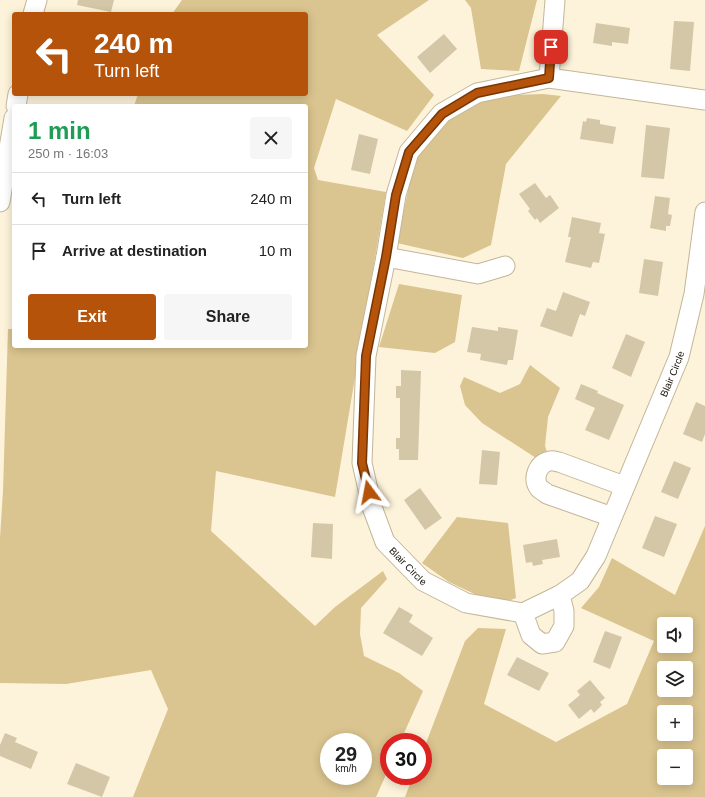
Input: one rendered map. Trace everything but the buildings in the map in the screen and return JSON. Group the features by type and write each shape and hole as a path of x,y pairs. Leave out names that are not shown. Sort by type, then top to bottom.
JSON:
{"street":[{"path":"34,12 36,0"},
{"path":"549,78 555,0"},
{"name":"Blair Circle","path":"705,100 549,78 477,93 442,114 409,152 396,195 386,257 366,356 362,463 372,507 386,542 423,581 466,603 523,613 560,595 580,581 596,556 679,357 694,294 705,212"},
{"path":"0,202 12,130"},
{"path":"386,257 478,274 505,266"},
{"path":"612,518 547,494 540,488 536,480 537,471 542,464 550,461 559,462 624,486"},
{"path":"523,613 531,635 542,644 555,642 564,626 564,611 560,595"}],"shaded area":[{"path":"182,0 429,0 377,35 434,95 407,131 336,99 314,168 318,180 386,192 335,497 216,471 211,531 315,626 335,607 383,571 387,579 361,608 360,634 364,656 399,673 423,691 404,733 380,733 380,785 381,785 376,797 133,797 168,709 151,670 66,684 0,683 0,538 3,491 8,329 12,329 12,348 308,348 308,104 135,104 137,96 308,96 308,12 173,12"},
{"path":"465,0 537,0 519,71 481,69 471,8"},
{"path":"543,94 561,96 506,164 491,245 463,258 397,243 414,162 442,124 481,96"},
{"path":"399,284 462,295 455,342 435,353 379,347"},
{"path":"530,365 560,388 548,417 545,446 547,452 536,458 482,423 465,405 460,386 464,377 500,393 520,384"},
{"path":"457,517 508,523 516,598 498,605 449,582 422,563"},
{"path":"705,526 705,797 405,797 410,785 432,785 432,733 430,733 465,641 478,628 506,629 484,704 556,742 627,704 654,641 581,608 599,587 612,558 675,595"}],"route":[{"path":"369,492 362,463 366,356 386,257 396,195 409,152 442,114 477,93 549,78 551,47"}]}
